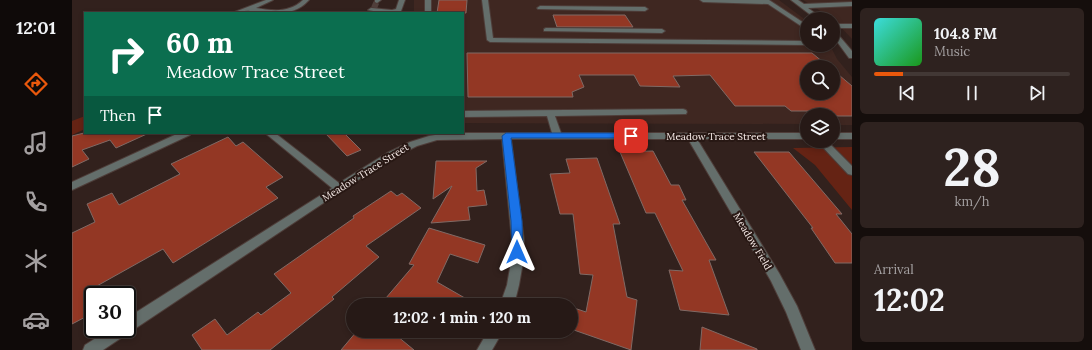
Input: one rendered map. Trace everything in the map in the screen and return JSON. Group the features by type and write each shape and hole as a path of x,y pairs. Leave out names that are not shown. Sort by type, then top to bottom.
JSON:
{"street":[{"path":"238,12 270,0"},
{"path":"250,8 269,12 288,11 299,7 306,0"},
{"path":"366,12 372,9 392,12 399,10 402,0"},
{"path":"428,0 428,12"},
{"path":"485,0 490,40 800,43"},
{"path":"703,0 769,2 800,23"},
{"path":"794,0 811,12"},
{"path":"803,6 852,4"},
{"path":"540,8 646,9"},
{"path":"840,26 852,26"},
{"path":"546,30 662,31"},
{"path":"840,40 852,56"},
{"path":"464,114 684,112"},
{"path":"550,113 557,136"},
{"path":"72,186 185,134"},
{"path":"270,134 339,188"},
{"path":"506,136 518,241 517,262 509,298"},
{"name":"Meadow Field","path":"690,136 775,277 792,310 808,350"},
{"name":"Meadow Trace Street","path":"136,320 382,160 412,143 433,137 800,136"},
{"path":"840,136 852,136"},
{"path":"829,148 852,172"},
{"path":"90,350 108,338"},
{"path":"484,350 492,338"}],"shaded area":[{"path":"414,0 779,0 800,16 800,52 834,52 838,60 800,60 800,100 840,100 840,63 852,77 852,125 840,125 840,108 800,108 800,124 464,123 464,12 414,12"},
{"path":"803,0 852,0 852,39 840,26 840,12 822,12"},
{"path":"84,116 84,129 72,135 72,121"},
{"path":"852,147 852,210 815,165 793,148"}],"building":[{"path":"439,0 467,0 466,13 437,12"},
{"path":"553,15 625,15 633,27 557,27"},
{"path":"467,53 812,53 820,60 800,60 800,100 840,100 840,76 852,86 852,116 840,116 840,108 800,108 800,111 791,111 785,106 735,106 710,75 673,76 680,87 640,86 634,75 579,75 584,87 572,92 573,97 468,97"},
{"path":"84,133 147,134 116,148 110,140 82,150 89,159 72,167 72,136"},
{"path":"326,134 345,134 361,150 347,156"},
{"path":"228,137 236,146 243,142 283,177 266,187 278,198 173,263 163,249 97,286 84,286 84,318 72,324 72,233 95,222 87,204 112,193 119,205 180,174 171,164"},
{"path":"653,151 671,185 679,185 686,200 682,200 716,260 709,260 729,315 680,310 669,270 683,271 655,213 646,213 620,152"},
{"path":"754,152 789,152 842,214 836,214 852,234 852,263 835,263 811,228 813,228"},
{"path":"597,158 620,224 613,224 627,297 637,300 631,350 578,331 578,309 586,312 593,275 580,274 573,214 560,214 550,174 570,173 566,159"},
{"path":"436,161 487,161 476,168 477,191 484,190 487,205 468,207 470,220 431,223 452,186 433,199"},
{"path":"391,191 397,196 402,193 421,208 366,246 379,257 332,297 334,299 270,350 202,350 192,335 215,319 227,335 258,312 261,315 291,293 274,274 354,218 353,216"},
{"path":"429,228 485,245 478,263 450,254 437,282 465,298 386,298 414,265 409,264"},
{"path":"702,327 757,349 757,350 700,350"},
{"path":"351,338 399,338 414,350 341,350"}],"tunnel":[{"path":"374,8 377,1"}],"route":[{"path":"517,252 518,241 506,136 631,136"}]}
